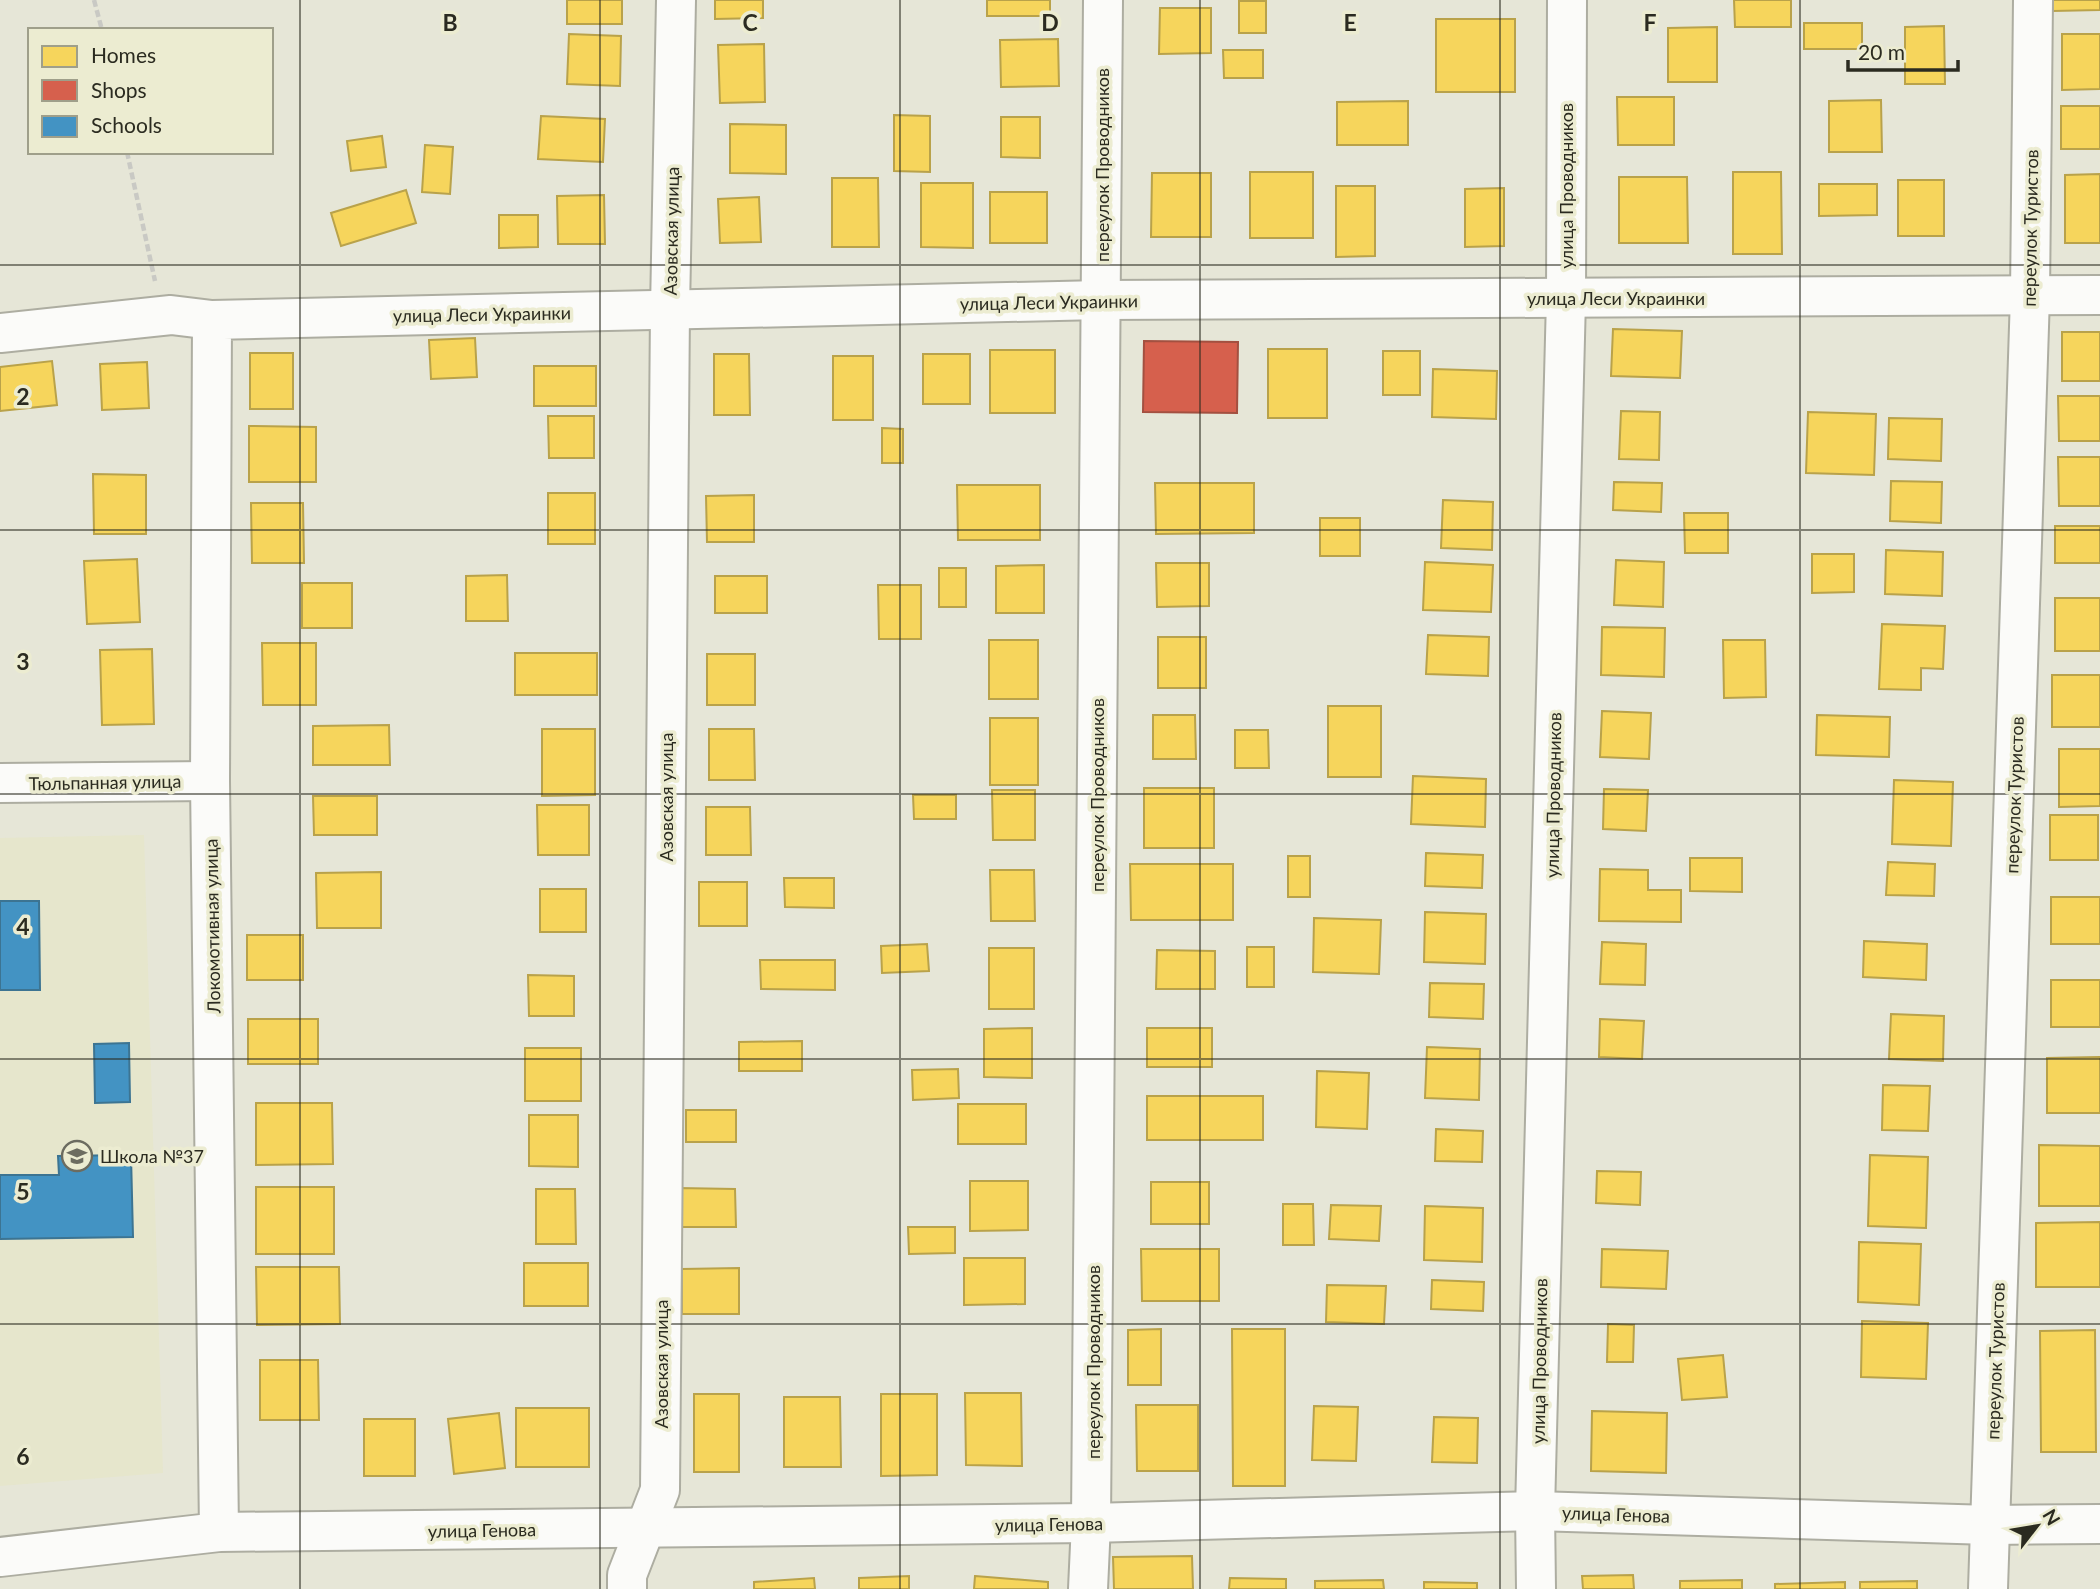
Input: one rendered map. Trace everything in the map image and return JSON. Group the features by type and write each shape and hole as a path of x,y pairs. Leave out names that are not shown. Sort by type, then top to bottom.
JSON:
{"street":[{"name":"Азовская улица","path":"628,1589 627,1575 660,1490 670,309 676,0"},
{"name":"переулок Проводников","path":"1088,1589 1091,1523 1103,0"},
{"name":"улица Проводников","path":"1536,1589 1535,1511 1566,299 1567,0"},
{"name":"переулок Туристов","path":"1988,1589 2030,296 2033,0"},
{"name":"улица Леси Украинки","path":"0,333 171,314 212,320 1101,300 2100,295"},
{"name":"Локомотивная улица","path":"212,320 210,781 219,1532"},
{"name":"Тюльпанная улица","path":"0,783 210,781"},
{"name":"улица Генова","path":"0,1557 219,1532 1091,1523 1535,1511 1990,1525 2100,1524"}],"path":[{"path":"94,0 101,28"},
{"path":"127,154 162,316"}],"shaded area":[{"name":"Школа №37","path":"144,835 163,1473 0,1486 0,838"}],"building: Homes":[{"path":"567,0 622,0 622,24 567,24"},
{"path":"715,0 763,0 763,18 715,19"},
{"path":"987,0 1050,0 1050,16 987,16"},
{"path":"1734,0 1791,0 1791,27 1735,27"},
{"path":"2053,0 2100,0 2100,10 2053,11"},
{"path":"1239,1 1266,1 1266,33 1239,33"},
{"path":"1160,8 1211,8 1211,53 1159,54"},
{"path":"1436,19 1515,19 1515,92 1436,92"},
{"path":"1804,23 1862,23 1862,49 1804,49"},
{"path":"1944,26 1945,84 1905,84 1905,27"},
{"path":"1717,27 1717,82 1668,82 1668,28"},
{"path":"569,34 621,36 620,86 567,84"},
{"path":"2062,34 2100,34 2100,89 2062,90"},
{"path":"1058,39 1059,86 1001,87 1000,40"},
{"path":"764,44 765,102 720,103 718,45"},
{"path":"1223,50 1263,50 1263,78 1224,78"},
{"path":"1617,97 1674,97 1674,145 1618,145"},
{"path":"1881,100 1882,152 1829,152 1829,101"},
{"path":"1408,101 1408,145 1337,145 1337,102"},
{"path":"2061,106 2100,106 2100,149 2061,149"},
{"path":"894,115 930,116 930,172 894,171"},
{"path":"541,116 605,119 603,162 538,159"},
{"path":"1001,117 1040,117 1040,158 1001,157"},
{"path":"730,124 786,125 786,174 730,173"},
{"path":"382,136 386,167 351,171 347,141"},
{"path":"425,145 453,147 450,194 422,192"},
{"path":"1250,172 1313,172 1313,238 1250,238"},
{"path":"1733,172 1781,172 1782,254 1733,254"},
{"path":"1152,173 1211,173 1211,237 1151,237"},
{"path":"2100,174 2100,243 2065,243 2065,175"},
{"path":"1619,177 1687,177 1688,243 1619,243"},
{"path":"832,178 878,178 879,247 832,247"},
{"path":"1898,180 1944,180 1944,236 1898,236"},
{"path":"921,183 973,183 973,248 921,247"},
{"path":"1819,184 1877,184 1877,215 1819,216"},
{"path":"1336,186 1375,186 1375,256 1336,257"},
{"path":"1504,188 1504,246 1465,247 1465,189"},
{"path":"406,190 416,223 341,246 331,213"},
{"path":"990,192 1047,192 1047,243 990,243"},
{"path":"604,195 605,244 558,244 557,196"},
{"path":"759,197 761,242 720,243 718,199"},
{"path":"499,215 538,215 538,247 499,248"},
{"path":"1613,329 1682,331 1680,378 1611,376"},
{"path":"2062,332 2100,332 2100,381 2062,381"},
{"path":"475,338 477,377 431,379 429,340"},
{"path":"1268,349 1327,349 1327,418 1268,418"},
{"path":"990,350 1055,350 1055,413 990,413"},
{"path":"1383,351 1420,351 1420,395 1383,395"},
{"path":"250,353 293,353 293,409 250,409"},
{"path":"714,354 749,354 750,415 714,415"},
{"path":"923,354 970,354 970,404 923,404"},
{"path":"833,356 873,356 873,420 833,420"},
{"path":"52,361 57,405 0,411 0,367"},
{"path":"147,362 149,408 102,410 100,364"},
{"path":"534,366 596,366 596,406 534,406"},
{"path":"1433,369 1497,371 1496,419 1432,417"},
{"path":"2058,396 2100,396 2100,441 2059,441"},
{"path":"1621,411 1660,412 1659,460 1619,459"},
{"path":"1808,412 1876,414 1874,475 1806,473"},
{"path":"548,416 594,416 594,458 549,458"},
{"path":"1889,418 1942,419 1941,461 1888,459"},
{"path":"249,426 316,427 316,482 249,482"},
{"path":"882,428 903,429 903,463 882,463"},
{"path":"2058,457 2100,457 2100,506 2059,506"},
{"path":"93,474 146,475 146,534 94,534"},
{"path":"1891,481 1942,482 1941,523 1890,521"},
{"path":"1614,482 1662,483 1661,512 1613,510"},
{"path":"1155,483 1254,483 1254,533 1156,534"},
{"path":"957,485 1040,485 1040,540 958,540"},
{"path":"548,493 595,493 595,544 548,544"},
{"path":"754,495 754,542 707,542 706,496"},
{"path":"1443,500 1493,502 1492,550 1441,548"},
{"path":"251,503 303,503 304,563 252,563"},
{"path":"1684,513 1728,513 1728,553 1685,553"},
{"path":"1320,518 1360,518 1360,556 1320,556"},
{"path":"2055,526 2100,526 2100,563 2055,563"},
{"path":"1886,550 1943,552 1942,596 1885,594"},
{"path":"1812,554 1854,554 1854,592 1812,593"},
{"path":"137,559 140,622 87,624 84,561"},
{"path":"1616,560 1664,562 1663,607 1614,605"},
{"path":"1425,562 1493,565 1491,612 1423,610"},
{"path":"1156,563 1209,563 1209,606 1157,607"},
{"path":"1044,565 1044,613 996,613 996,566"},
{"path":"939,568 966,568 966,607 939,607"},
{"path":"507,575 508,621 466,621 466,576"},
{"path":"715,576 767,576 767,613 715,613"},
{"path":"302,583 352,583 352,628 302,628"},
{"path":"878,585 921,585 921,639 879,639"},
{"path":"2055,598 2100,598 2100,651 2055,651"},
{"path":"1882,624 1945,626 1943,669 1921,668 1921,690 1879,689"},
{"path":"1602,627 1665,628 1664,677 1601,675"},
{"path":"1428,635 1489,637 1488,676 1426,674"},
{"path":"1158,637 1206,637 1206,688 1158,688"},
{"path":"989,640 1038,640 1038,699 989,699"},
{"path":"1723,640 1765,640 1766,697 1724,698"},
{"path":"262,643 316,643 316,705 263,705"},
{"path":"152,649 154,724 102,725 100,650"},
{"path":"515,653 597,653 597,695 515,695"},
{"path":"707,654 755,654 755,705 707,705"},
{"path":"2052,675 2100,675 2100,727 2052,727"},
{"path":"1328,706 1381,706 1381,777 1328,777"},
{"path":"1602,711 1651,713 1649,759 1600,757"},
{"path":"1153,715 1195,715 1196,759 1153,759"},
{"path":"1817,715 1890,717 1889,757 1816,755"},
{"path":"990,718 1038,718 1038,785 990,785"},
{"path":"389,725 390,765 313,765 313,726"},
{"path":"542,729 595,729 595,795 542,796"},
{"path":"709,729 754,729 755,780 709,780"},
{"path":"1235,730 1268,730 1269,768 1235,768"},
{"path":"2059,749 2100,749 2100,806 2059,807"},
{"path":"1413,776 1486,779 1485,827 1411,824"},
{"path":"1894,780 1953,782 1951,846 1892,844"},
{"path":"1144,788 1214,788 1214,848 1144,848"},
{"path":"1604,789 1648,790 1646,831 1603,829"},
{"path":"992,790 1035,790 1035,840 993,840"},
{"path":"913,795 956,795 956,819 914,819"},
{"path":"313,796 377,796 377,835 314,835"},
{"path":"537,805 589,805 589,855 538,855"},
{"path":"706,807 750,807 751,855 706,855"},
{"path":"2050,815 2098,815 2098,860 2050,860"},
{"path":"1426,853 1483,855 1482,888 1425,886"},
{"path":"1288,856 1310,856 1310,897 1288,897"},
{"path":"1690,858 1742,858 1742,892 1690,891"},
{"path":"1888,862 1935,864 1934,896 1886,895"},
{"path":"1130,864 1233,864 1233,920 1131,920"},
{"path":"1600,869 1648,870 1648,890 1681,890 1681,922 1599,921"},
{"path":"990,870 1034,870 1035,921 991,921"},
{"path":"381,872 381,928 317,928 316,873"},
{"path":"784,878 834,878 834,908 785,907"},
{"path":"699,882 747,882 747,926 699,926"},
{"path":"540,889 586,889 586,932 540,932"},
{"path":"2051,897 2100,897 2100,944 2051,944"},
{"path":"1425,912 1486,914 1485,964 1424,962"},
{"path":"1314,918 1381,920 1379,974 1313,972"},
{"path":"247,935 303,935 303,980 247,980"},
{"path":"1864,941 1927,944 1926,980 1863,977"},
{"path":"1602,942 1646,944 1645,985 1600,984"},
{"path":"927,944 929,971 882,973 881,946"},
{"path":"1247,947 1274,947 1274,987 1247,987"},
{"path":"989,948 1034,948 1034,1009 989,1009"},
{"path":"1157,950 1215,951 1215,989 1156,989"},
{"path":"760,960 835,960 835,990 761,989"},
{"path":"528,975 574,976 574,1016 529,1016"},
{"path":"2051,980 2100,980 2100,1027 2051,1027"},
{"path":"1430,983 1484,984 1483,1019 1429,1017"},
{"path":"1891,1014 1944,1016 1943,1061 1889,1059"},
{"path":"248,1019 318,1019 318,1064 248,1064"},
{"path":"1600,1019 1644,1021 1642,1059 1599,1057"},
{"path":"1032,1028 1032,1078 984,1077 984,1029"},
{"path":"1147,1028 1212,1028 1212,1067 1147,1067"},
{"path":"802,1041 802,1071 739,1071 739,1042"},
{"path":"1427,1047 1480,1049 1479,1100 1425,1098"},
{"path":"525,1048 581,1048 581,1101 525,1101"},
{"path":"2100,1057 2100,1113 2047,1113 2047,1058"},
{"path":"958,1069 959,1098 913,1100 912,1070"},
{"path":"1317,1071 1369,1073 1367,1129 1316,1127"},
{"path":"1883,1085 1930,1086 1928,1131 1882,1130"},
{"path":"1147,1096 1263,1096 1263,1140 1147,1140"},
{"path":"256,1103 332,1103 333,1164 256,1165"},
{"path":"958,1104 1026,1104 1026,1144 958,1144"},
{"path":"686,1110 736,1110 736,1142 686,1142"},
{"path":"529,1115 578,1115 578,1167 529,1166"},
{"path":"1436,1129 1483,1131 1482,1162 1435,1161"},
{"path":"2039,1145 2100,1146 2100,1206 2039,1206"},
{"path":"1870,1155 1928,1157 1926,1228 1868,1226"},
{"path":"1597,1171 1641,1172 1640,1205 1596,1203"},
{"path":"970,1181 1028,1181 1028,1230 970,1231"},
{"path":"1151,1182 1209,1182 1209,1224 1151,1224"},
{"path":"256,1187 334,1187 334,1254 256,1254"},
{"path":"678,1188 735,1189 736,1227 678,1227"},
{"path":"536,1189 575,1189 576,1244 536,1244"},
{"path":"1283,1204 1313,1204 1314,1245 1283,1245"},
{"path":"1331,1205 1381,1206 1379,1241 1329,1239"},
{"path":"1425,1206 1483,1208 1482,1262 1424,1260"},
{"path":"2100,1222 2100,1287 2036,1287 2036,1223"},
{"path":"908,1227 955,1227 955,1253 909,1254"},
{"path":"1859,1242 1921,1244 1919,1305 1858,1302"},
{"path":"1141,1249 1219,1249 1219,1301 1142,1301"},
{"path":"1602,1249 1668,1251 1666,1289 1601,1287"},
{"path":"964,1258 1025,1258 1025,1304 964,1305"},
{"path":"524,1263 588,1263 588,1306 524,1306"},
{"path":"256,1267 339,1267 340,1324 257,1325"},
{"path":"739,1268 739,1314 682,1314 682,1269"},
{"path":"1432,1280 1484,1282 1483,1311 1431,1309"},
{"path":"1327,1285 1386,1286 1384,1324 1326,1322"},
{"path":"1862,1321 1928,1323 1926,1379 1861,1377"},
{"path":"1608,1324 1634,1325 1633,1362 1607,1362"},
{"path":"1161,1329 1161,1385 1128,1385 1128,1330"},
{"path":"1232,1329 1285,1329 1285,1486 1233,1486"},
{"path":"2095,1330 2096,1452 2041,1452 2040,1331"},
{"path":"1723,1355 1727,1397 1682,1400 1678,1359"},
{"path":"260,1360 318,1360 319,1420 260,1420"},
{"path":"965,1393 1021,1393 1022,1466 966,1465"},
{"path":"694,1394 739,1394 739,1472 694,1472"},
{"path":"881,1394 937,1394 937,1475 881,1476"},
{"path":"784,1397 840,1397 841,1467 784,1467"},
{"path":"1136,1405 1198,1405 1198,1471 1137,1471"},
{"path":"1314,1406 1358,1407 1356,1461 1312,1460"},
{"path":"516,1408 589,1408 589,1467 516,1467"},
{"path":"1592,1411 1667,1413 1666,1473 1591,1471"},
{"path":"499,1413 505,1468 454,1474 448,1419"},
{"path":"1434,1417 1478,1418 1477,1463 1432,1462"},
{"path":"364,1419 415,1419 415,1476 364,1476"},
{"path":"1192,1556 1193,1589 1114,1589 1113,1557"},
{"path":"1633,1575 1634,1589 1583,1589 1582,1576"},
{"path":"909,1576 909,1589 859,1589 859,1578"},
{"path":"975,1576 1048,1582 1048,1589 974,1589"},
{"path":"814,1578 815,1589 754,1589 754,1582"},
{"path":"1230,1578 1286,1579 1286,1589 1229,1589"},
{"path":"1383,1580 1384,1589 1315,1589 1315,1581"},
{"path":"1742,1580 1742,1589 1680,1589 1680,1581"},
{"path":"1917,1581 1917,1589 1860,1589 1860,1582"},
{"path":"1424,1582 1477,1583 1477,1589 1424,1589"},
{"path":"1845,1582 1845,1589 1775,1589 1775,1584"}],"building: Shops":[{"path":"1144,341 1238,342 1237,413 1143,412"}],"building: Schools":[{"path":"0,901 39,901 40,990 0,990"},
{"path":"129,1043 130,1102 95,1103 94,1044"},
{"path":"131,1155 133,1237 0,1239 0,1175 59,1175 58,1156"}],"place":[{"name":"Школа №37","path":"77,1156"}]}
